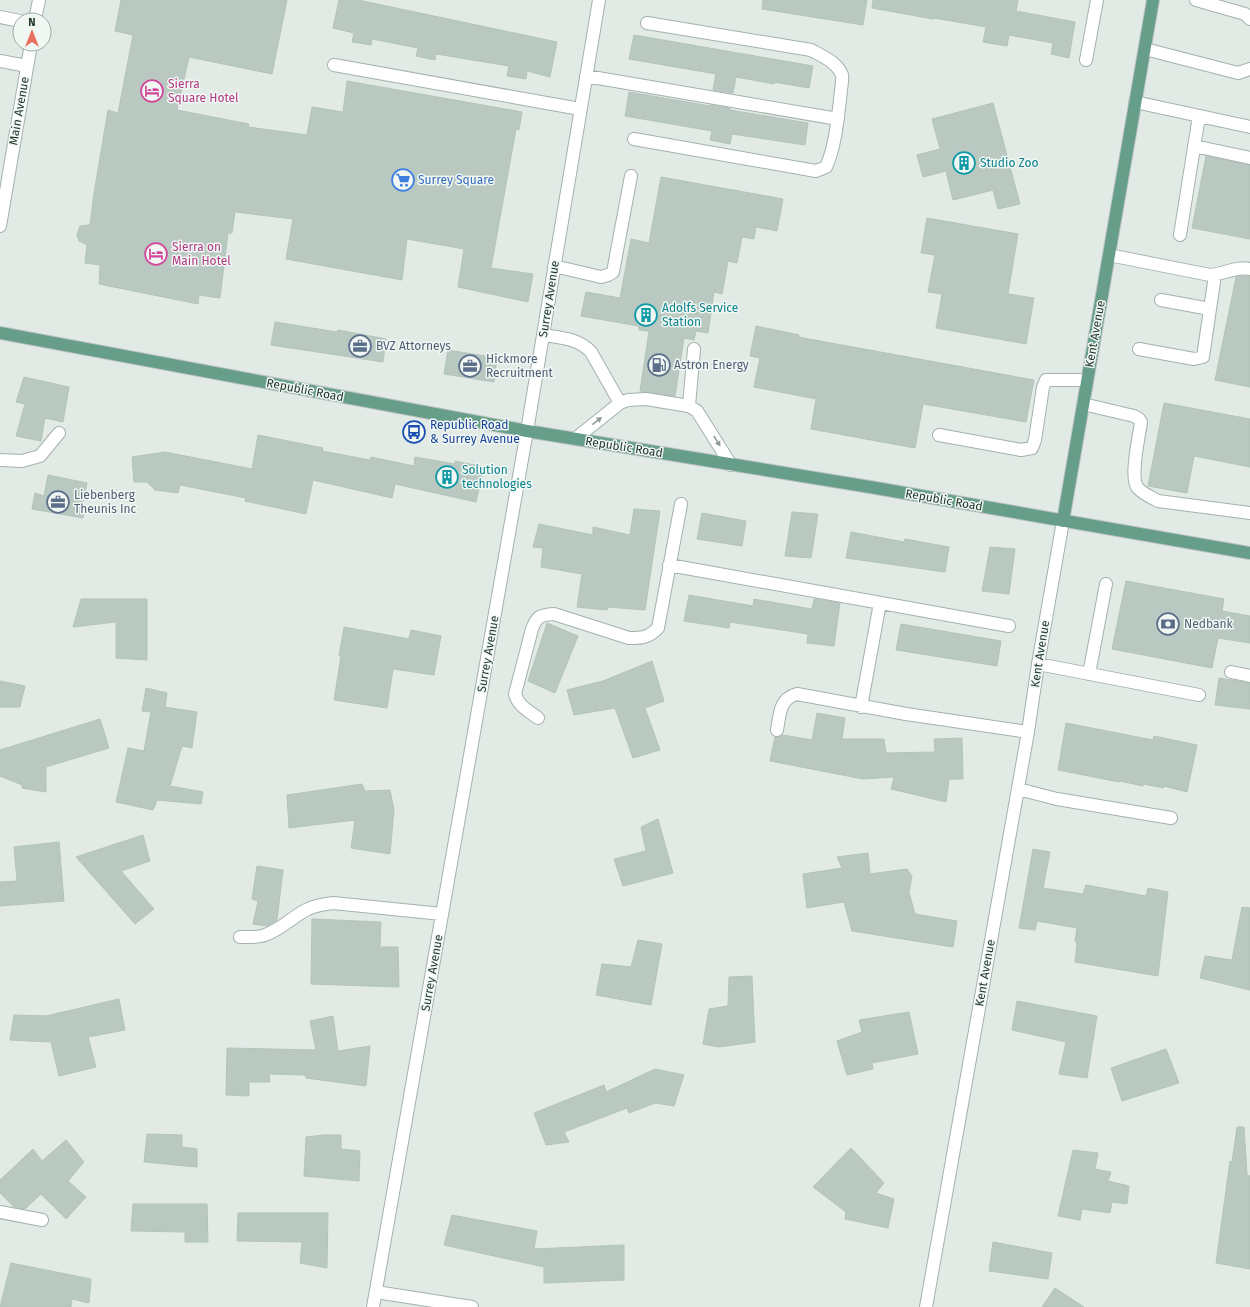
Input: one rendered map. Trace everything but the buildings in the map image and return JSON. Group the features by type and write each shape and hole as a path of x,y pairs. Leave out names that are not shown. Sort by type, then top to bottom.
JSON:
{"main road":[{"name":"Kent Avenue","path":"1063,521 1153,0"},
{"name":"Republic Road","path":"0,333 527,431 731,464 1250,553"}],"street":[{"path":"37,12 39,0"},
{"name":"Surrey Avenue","path":"373,1307 544,335 554,266 599,0"},
{"path":"1086,60 1097,0"},
{"path":"1196,0 1245,14 1250,19"},
{"path":"0,17 12,19"},
{"path":"634,139 816,171 826,167 838,119 842,76 834,64 825,57 811,50 647,23"},
{"path":"1145,49 1238,73 1250,69"},
{"name":"Main Avenue","path":"0,226 30,52"},
{"path":"0,61 27,66"},
{"path":"334,65 580,109"},
{"path":"586,76 838,119"},
{"path":"1135,102 1250,127"},
{"path":"1180,235 1199,116"},
{"path":"1194,146 1250,158"},
{"path":"554,266 600,277 608,276 613,272 631,176"},
{"path":"1109,255 1210,275 1222,274 1231,270 1245,268 1250,269"},
{"path":"1139,349 1194,359 1203,357 1215,275"},
{"path":"1161,300 1210,309"},
{"path":"544,335 577,341 585,346 591,352 620,403"},
{"path":"689,406 694,349"},
{"path":"939,435 1021,450 1032,448 1035,440 1043,387 1046,380 1087,380"},
{"path":"574,439 620,403 636,399 646,399 689,406 697,411 731,464"},
{"path":"1083,404 1134,416 1139,419 1141,422 1134,466 1134,479 1138,488 1148,496 1158,500 1250,513"},
{"path":"0,460 22,461 40,456 58,433"},
{"path":"538,718 520,705 516,700 515,694 536,619 543,614 554,614 629,638 642,638 651,635 658,628 681,504"},
{"name":"Kent Avenue","path":"926,1307 1028,732 1038,664 1063,521"},
{"path":"669,565 1009,626"},
{"path":"1089,674 1106,584"},
{"path":"861,707 880,603"},
{"path":"1038,664 1199,696"},
{"path":"1231,672 1250,676"},
{"path":"777,730 784,701 789,696 797,694 861,707 1028,732"},
{"path":"1018,789 1057,798 1171,818"},
{"path":"240,937 257,937 266,935 278,929 309,908 333,903 442,914"},
{"path":"0,1212 42,1220"},
{"path":"376,1292 472,1307"}],"place":[{"name":"Sierra Square Hotel","path":"152,91"},
{"name":"Studio Zoo","path":"964,163"},
{"name":"Surrey Square","path":"403,180"},
{"name":"Sierra on Main Hotel","path":"156,254"},
{"name":"Adolfs Service Station","path":"646,315"},
{"name":"BVZ Attorneys","path":"360,346"},
{"name":"Astron Energy","path":"659,365"},
{"name":"Hickmore Recruitment","path":"470,366"},
{"name":"Republic Road & Surrey Avenue","path":"414,432"},
{"name":"Solution technologies","path":"447,477"},
{"name":"Liebenberg Theunis Inc","path":"58,502"},
{"name":"Nedbank","path":"1168,624"}]}
